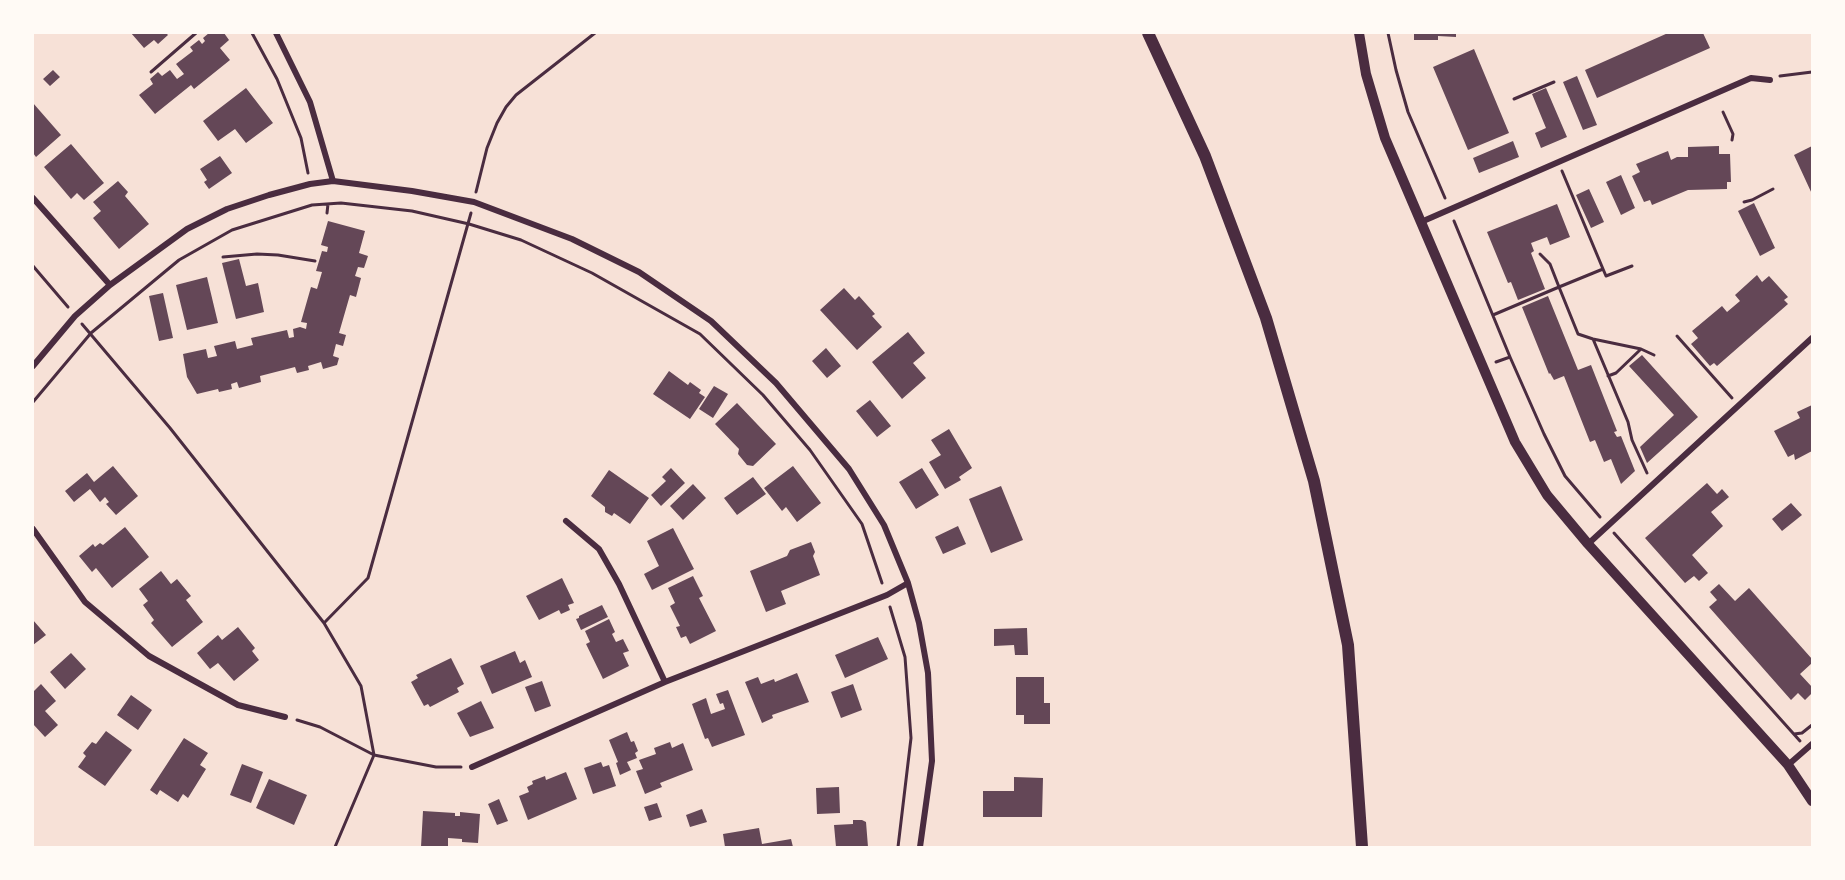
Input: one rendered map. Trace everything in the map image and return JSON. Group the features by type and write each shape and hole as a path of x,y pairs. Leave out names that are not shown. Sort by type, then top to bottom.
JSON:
{"main road":[{"path":"1148,33 1205,156 1266,318 1314,481 1348,645 1362,847"}],"street":[{"path":"276,33 310,102 333,181"},
{"path":"1359,33 1366,74 1385,138 1515,442 1547,495 1588,544 1788,765 1812,801"},
{"path":"1421,222 1750,78 1770,80"},
{"path":"33,366 75,316 110,285 187,229 226,209 310,184 333,181 474,202 572,239 629,268 711,321 776,383 849,469 884,525 908,583 919,623 928,673 932,761 920,847"},
{"path":"33,198 110,285"},
{"path":"1588,544 1812,338"},
{"path":"566,520 598,549 620,584 665,682"},
{"path":"33,529 85,602 149,657 238,705 285,717"},
{"path":"472,767 665,682 886,595 908,583"},
{"path":"1788,765 1809,746"}],"path":[{"path":"151,72 196,33"},
{"path":"252,33 277,79 301,138 310,184"},
{"path":"324,623 368,578 469,224 487,148 497,123 516,95 595,33"},
{"path":"1388,33 1408,112 1544,434 1565,476 1794,734 1809,746"},
{"path":"1770,80 1783,74 1812,72"},
{"path":"1514,99 1554,82"},
{"path":"1723,112 1733,134 1732,140"},
{"path":"1558,163 1606,276 1632,266"},
{"path":"1744,202 1773,189"},
{"path":"33,402 91,333 179,260 232,230 312,205 341,203 375,206 412,211 469,224 521,240 592,273 700,334 763,395 810,450 862,524 905,657 911,738 898,847"},
{"path":"327,204 327,213"},
{"path":"223,257 257,254 315,261"},
{"path":"1540,254 1550,264 1578,334 1641,349 1654,355"},
{"path":"33,266 170,428 324,623 361,686 375,755 335,847"},
{"path":"1493,315 1603,269"},
{"path":"1677,336 1739,406"},
{"path":"1593,339 1628,422 1632,440 1652,484"},
{"path":"1608,376 1616,373 1641,349"},
{"path":"285,717 320,727 375,755 436,767 472,767"},
{"path":"1794,734 1802,734 1812,725"}],"building":[{"path":"131,33 166,33 168,35 158,44 154,40 144,48"},
{"path":"209,33 224,33 229,40 220,48 230,60 194,89 191,85 155,114 139,95 153,84 150,79 158,72 162,76 170,70 177,79 184,74 176,64 193,51 190,47 199,40 202,44 205,41 203,38"},
{"path":"1414,33 1456,33 1456,37 1438,36 1438,40 1414,40"},
{"path":"1668,33 1703,33 1710,48 1597,98 1585,70"},
{"path":"1474,49 1509,133 1468,150 1433,67"},
{"path":"53,70 60,77 50,86 43,79"},
{"path":"1577,76 1597,125 1583,130 1563,82"},
{"path":"246,88 273,123 246,143 235,129 218,141 203,121"},
{"path":"1546,88 1567,137 1541,148 1535,133 1546,128 1532,94"},
{"path":"33,103 61,135 36,157 33,153"},
{"path":"1513,141 1519,157 1479,173 1473,158"},
{"path":"71,144 104,183 84,200 77,193 71,199 44,167"},
{"path":"1719,146 1719,154 1730,154 1731,182 1727,182 1727,189 1688,190 1652,205 1650,200 1644,202 1632,176 1640,172 1636,164 1668,151 1671,160 1677,157 1688,157 1688,147"},
{"path":"1812,146 1812,194 1794,155"},
{"path":"220,156 232,173 209,189 204,182 207,180 200,169"},
{"path":"1621,175 1635,208 1621,215 1606,182"},
{"path":"118,181 128,192 125,196 149,224 119,249 93,218 101,211 93,202"},
{"path":"1589,189 1604,222 1591,228 1576,195"},
{"path":"1754,203 1775,248 1760,256 1738,211"},
{"path":"1557,204 1570,237 1550,245 1547,237 1531,243 1534,251 1531,253 1545,289 1518,300 1511,282 1508,283 1487,232"},
{"path":"328,221 365,231 359,253 368,256 364,268 358,267 355,276 361,278 356,297 350,295 339,333 346,335 343,346 336,344 333,356 339,358 337,365 323,369 321,362 308,366 309,370 297,373 295,367 260,376 261,382 239,388 237,382 231,384 232,389 219,392 218,389 197,394 187,377 183,354 206,349 208,358 217,356 214,346 235,341 237,349 253,345 251,338 287,330 289,338 294,337 293,329 300,327 306,329 307,323 301,322 311,287 317,289 322,272 316,271 322,251 327,252 328,247 321,245"},
{"path":"239,259 246,286 258,283 264,312 236,319 222,263"},
{"path":"1757,275 1762,282 1769,276 1788,297 1784,300 1788,304 1717,366 1714,363 1710,366 1691,344 1698,338 1692,331 1722,306 1727,312 1740,301 1735,295"},
{"path":"207,277 218,323 187,330 176,285"},
{"path":"844,288 855,300 859,296 875,314 872,316 882,327 857,350 820,310"},
{"path":"163,293 173,338 159,341 149,296"},
{"path":"1548,296 1578,370 1591,365 1617,431 1614,432 1617,437 1621,436 1635,471 1621,484 1611,459 1604,462 1595,440 1590,442 1564,376 1554,380 1549,374 1522,307"},
{"path":"908,332 925,353 913,363 926,378 902,399 872,362"},
{"path":"826,348 841,366 827,378 812,361"},
{"path":"1642,355 1698,417 1647,463 1640,447 1674,415 1629,366"},
{"path":"669,371 688,385 690,382 701,390 699,393 705,397 690,419 653,394"},
{"path":"714,386 728,394 713,418 699,409"},
{"path":"870,400 891,426 877,437 856,411"},
{"path":"737,403 776,444 753,466 747,465 738,454 739,449 715,424"},
{"path":"1812,405 1812,451 1795,460 1794,454 1788,457 1774,431 1800,418 1797,412"},
{"path":"949,429 972,468 959,477 961,480 945,489 929,462 941,455 931,440"},
{"path":"113,466 138,496 116,515 106,504 109,502 105,497 100,502 90,489 74,502 65,491 87,473 94,482"},
{"path":"793,466 821,503 797,522 786,507 782,511 764,488"},
{"path":"671,468 685,483 661,506 651,495 666,481 662,477"},
{"path":"922,468 939,495 916,509 899,482"},
{"path":"609,470 649,498 630,524 614,513 612,516 605,512 605,507 591,496"},
{"path":"753,477 766,494 737,515 724,498"},
{"path":"1707,483 1717,494 1722,489 1729,497 1711,512 1723,526 1692,555 1708,573 1699,581 1694,576 1685,583 1645,538"},
{"path":"693,484 706,498 683,520 670,506"},
{"path":"1001,486 1023,540 991,553 969,499"},
{"path":"1791,503 1802,515 1782,531 1772,519"},
{"path":"958,526 966,544 943,554 935,537"},
{"path":"125,527 149,557 112,588 96,568 92,572 79,556 93,544 95,547 100,543 103,545"},
{"path":"673,528 694,569 652,590 644,574 659,566 647,541"},
{"path":"811,542 820,575 781,591 786,604 766,612 750,571 787,556 790,550"},
{"path":"161,571 171,584 177,579 191,596 186,600 203,622 172,647 151,623 154,620 143,605 148,601 139,589"},
{"path":"693,576 703,596 699,598 716,631 690,644 686,636 681,638 676,627 680,626 670,606 675,603 668,588"},
{"path":"562,578 574,603 568,605 570,610 561,614 559,610 539,620 526,596"},
{"path":"1719,584 1735,601 1749,588 1812,659 1812,663 1800,674 1812,687 1812,693 1805,700 1798,693 1791,700 1709,607 1717,600 1710,592"},
{"path":"602,605 608,617 581,630 576,619"},
{"path":"609,619 615,632 612,634 616,642 623,639 629,651 623,653 629,666 603,679 586,644 590,642 585,631"},
{"path":"33,620 46,635 33,645"},
{"path":"238,627 255,648 252,651 259,660 234,681 218,663 210,669 197,653 218,635 222,640"},
{"path":"1027,628 1028,655 1015,655 1014,645 994,646 994,629"},
{"path":"878,637 888,659 845,678 835,655"},
{"path":"515,651 520,663 525,660 532,677 492,694 480,666"},
{"path":"71,653 86,669 65,689 50,672"},
{"path":"451,658 464,684 457,688 459,692 430,707 428,704 424,706 411,682 418,678 416,675"},
{"path":"797,673 809,702 772,715 773,718 762,723 745,682 758,677 761,684 774,679 775,682"},
{"path":"1016,677 1044,677 1044,703 1050,703 1050,724 1024,724 1024,715 1016,715"},
{"path":"542,681 551,706 535,712 525,687"},
{"path":"41,684 56,701 45,711 58,725 45,737 33,724 33,692"},
{"path":"853,684 862,710 841,718 831,692"},
{"path":"728,690 745,735 712,747 708,738 705,739 692,704 706,698 711,714 725,709 716,694"},
{"path":"131,695 152,710 138,730 117,715"},
{"path":"481,701 494,728 470,737 457,713"},
{"path":"106,731 132,750 105,786 78,767 86,756 83,753 92,742 96,744"},
{"path":"627,732 638,751 635,753 637,758 627,762 631,770 620,775 616,763 618,762 609,740"},
{"path":"184,738 208,753 200,765 206,769 188,798 183,794 178,802 160,790 157,795 150,790"},
{"path":"670,742 672,748 683,743 693,770 660,783 662,787 645,794 636,771 643,769 639,760 656,754 654,748"},
{"path":"601,762 603,767 609,765 616,786 593,794 584,768"},
{"path":"242,764 263,772 251,803 230,795"},
{"path":"566,772 577,799 528,820 519,796 529,792 527,787 533,784 532,781 545,776 546,780"},
{"path":"1014,777 1043,778 1042,817 983,817 983,791 1014,791"},
{"path":"269,779 307,795 294,825 256,808"},
{"path":"839,787 840,813 817,814 816,788"},
{"path":"499,799 508,821 497,825 488,804"},
{"path":"657,803 662,817 649,821 644,807"},
{"path":"702,809 707,822 690,827 686,815"},
{"path":"423,811 455,813 455,816 460,816 460,812 480,814 478,843 448,838 448,847 421,847"},
{"path":"853,820 866,822 868,847 836,847 834,825 853,824"},
{"path":"759,828 762,844 791,839 793,847 725,847 723,834"}]}
